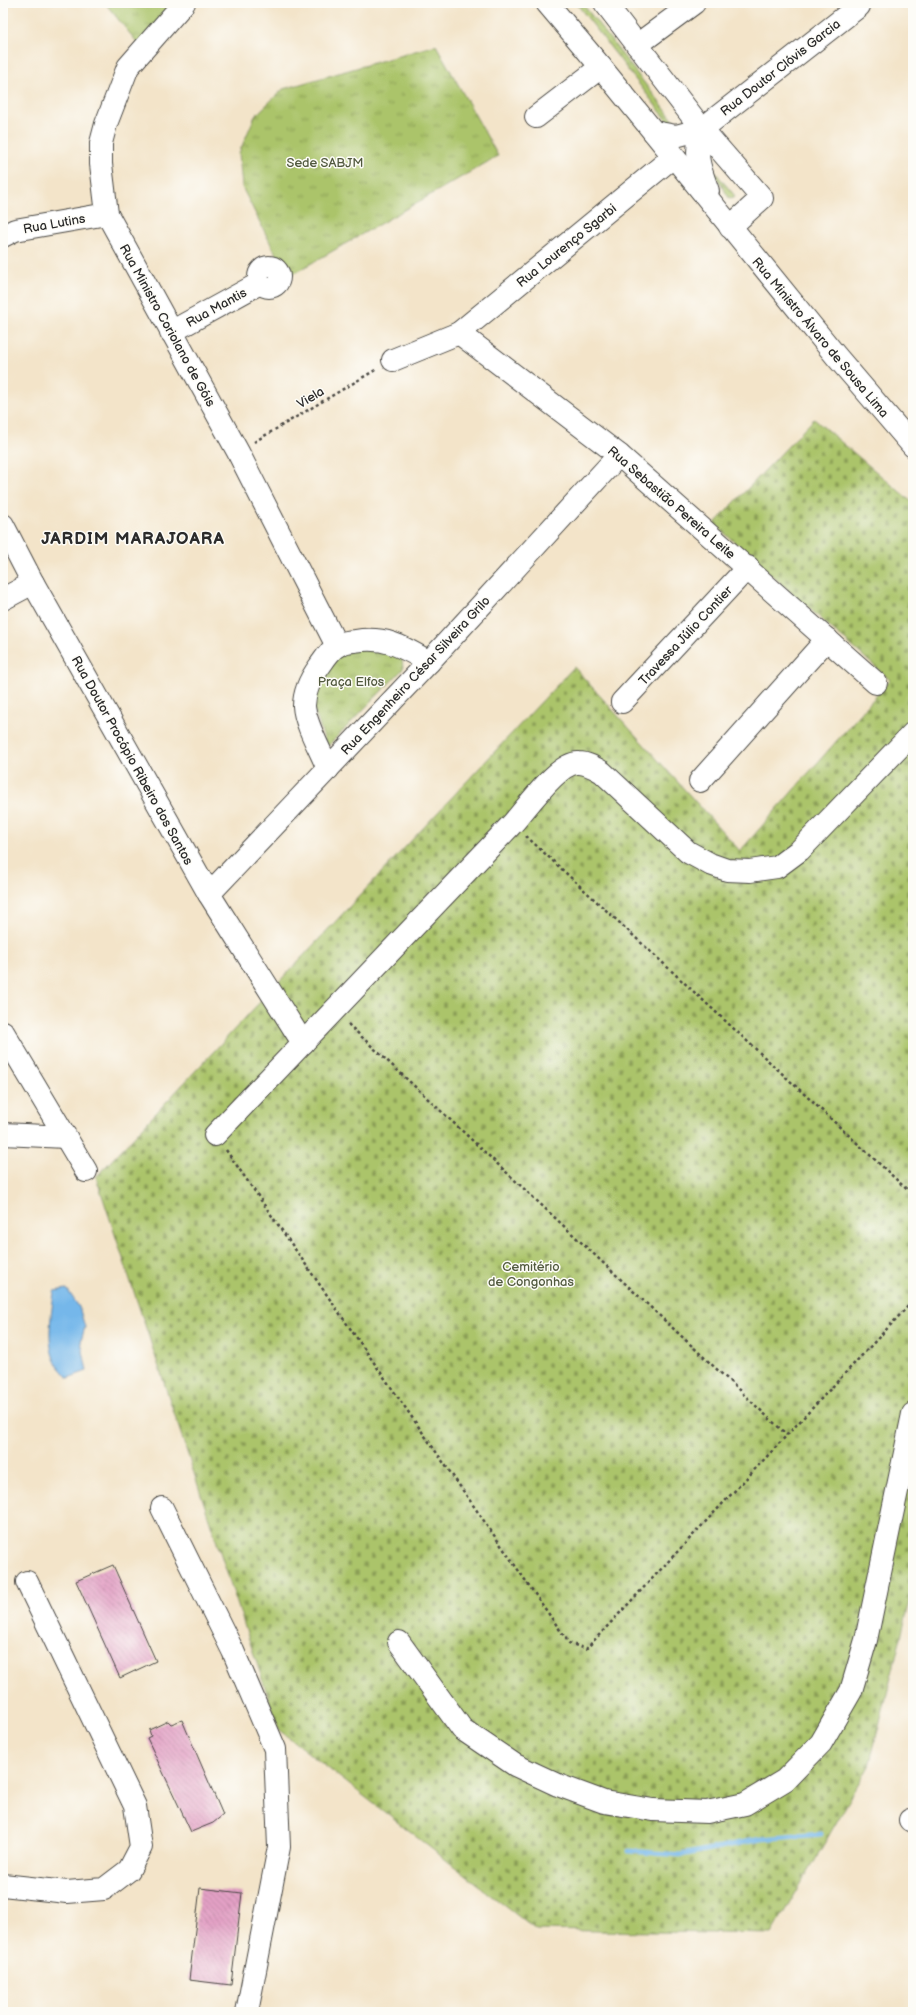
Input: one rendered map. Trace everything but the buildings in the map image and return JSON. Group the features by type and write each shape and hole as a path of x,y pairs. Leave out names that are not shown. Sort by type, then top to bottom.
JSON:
{"street":[{"name":"Rua Ministro Coriolano de Góis","path":"184,3 128,67 106,124 101,143 101,164 107,214 238,452 337,646"},
{"name":"Rua Ministro Álvaro de Sousa Lima","path":"547,3 902,436 913,446"},
{"path":"605,3 702,129 762,198 730,227"},
{"path":"637,45 694,3"},
{"name":"Rua Doutor Clóvis Garcia","path":"702,129 859,6"},
{"path":"536,117 601,67"},
{"name":"Rua Ministro Álvaro de Sousa Lima","path":"702,129 697,144 697,154 712,203"},
{"path":"654,132 676,136 702,129"},
{"name":"Rua Lourenço Sgarbi","path":"393,360 459,333 673,157"},
{"name":"Rua Lutins","path":"3,236 14,230 107,214"},
{"name":"Rua Mantis","path":"172,332 273,273"},
{"name":"Rua Sebastião Pereira Leite","path":"459,333 619,455 748,567 876,683"},
{"name":"Rua Engenheiro César Silveira Grilo","path":"209,894 429,662 619,455"},
{"name":"Rua Doutor Procópio Ribeiro dos Santos","path":"3,525 33,582 209,894 303,1043"},
{"name":"Travessa Júlio Contier","path":"622,702 748,567"},
{"path":"3,599 33,582"},
{"path":"328,769 304,706 306,692 311,678 328,655 337,646 368,638 387,640 403,647 429,662"},
{"path":"700,781 827,639"},
{"path":"215,1135 513,823 559,771 569,764 578,762 589,765 602,772 688,852 710,864 727,870 750,872 776,867 800,850 913,733"},
{"path":"3,1064 4,1034"},
{"path":"4,1034 86,1171"},
{"path":"3,1134 66,1137"},
{"path":"399,1642 462,1729 515,1765 558,1785 604,1802 653,1810 707,1812 745,1804 786,1780 821,1743 851,1691 866,1640 913,1414"},
{"path":"162,1508 233,1651 275,1749 279,1847 247,2012"},
{"path":"3,1885 67,1892 104,1889 129,1870 141,1847 135,1806 27,1582"}],"path":[{"name":"Viela","path":"238,452 393,360"},
{"path":"513,823 913,1194"},
{"path":"334,1011 787,1435"},
{"path":"215,1135 569,1643 586,1650 913,1301"}],"green space":[{"path":"105,3 176,3 140,46"},
{"path":"576,3 582,3 678,126 676,132"},
{"name":"Sede SABJM","path":"436,45 498,156 284,279 282,266 242,187 239,153 255,116 283,89"},
{"path":"710,166 735,196 735,197 729,198"},
{"name":"Cemitério de Congonhas","path":"814,419 913,503 913,1589 869,1766 772,1934 536,1930 279,1730 96,1177 574,667 740,851 890,680 714,524"},
{"name":"Praça Elfos","path":"371,643 402,657 403,669 327,747 310,698 335,656"}],"water":[{"path":"67,1289 79,1307 85,1327 81,1341 87,1371 68,1378 56,1363 50,1337 54,1291"}],"waterway":[{"path":"629,1851 681,1855 761,1839 821,1834"}],"district":[{"name":"JARDIM MARAJOARA","path":"133,538"}]}
